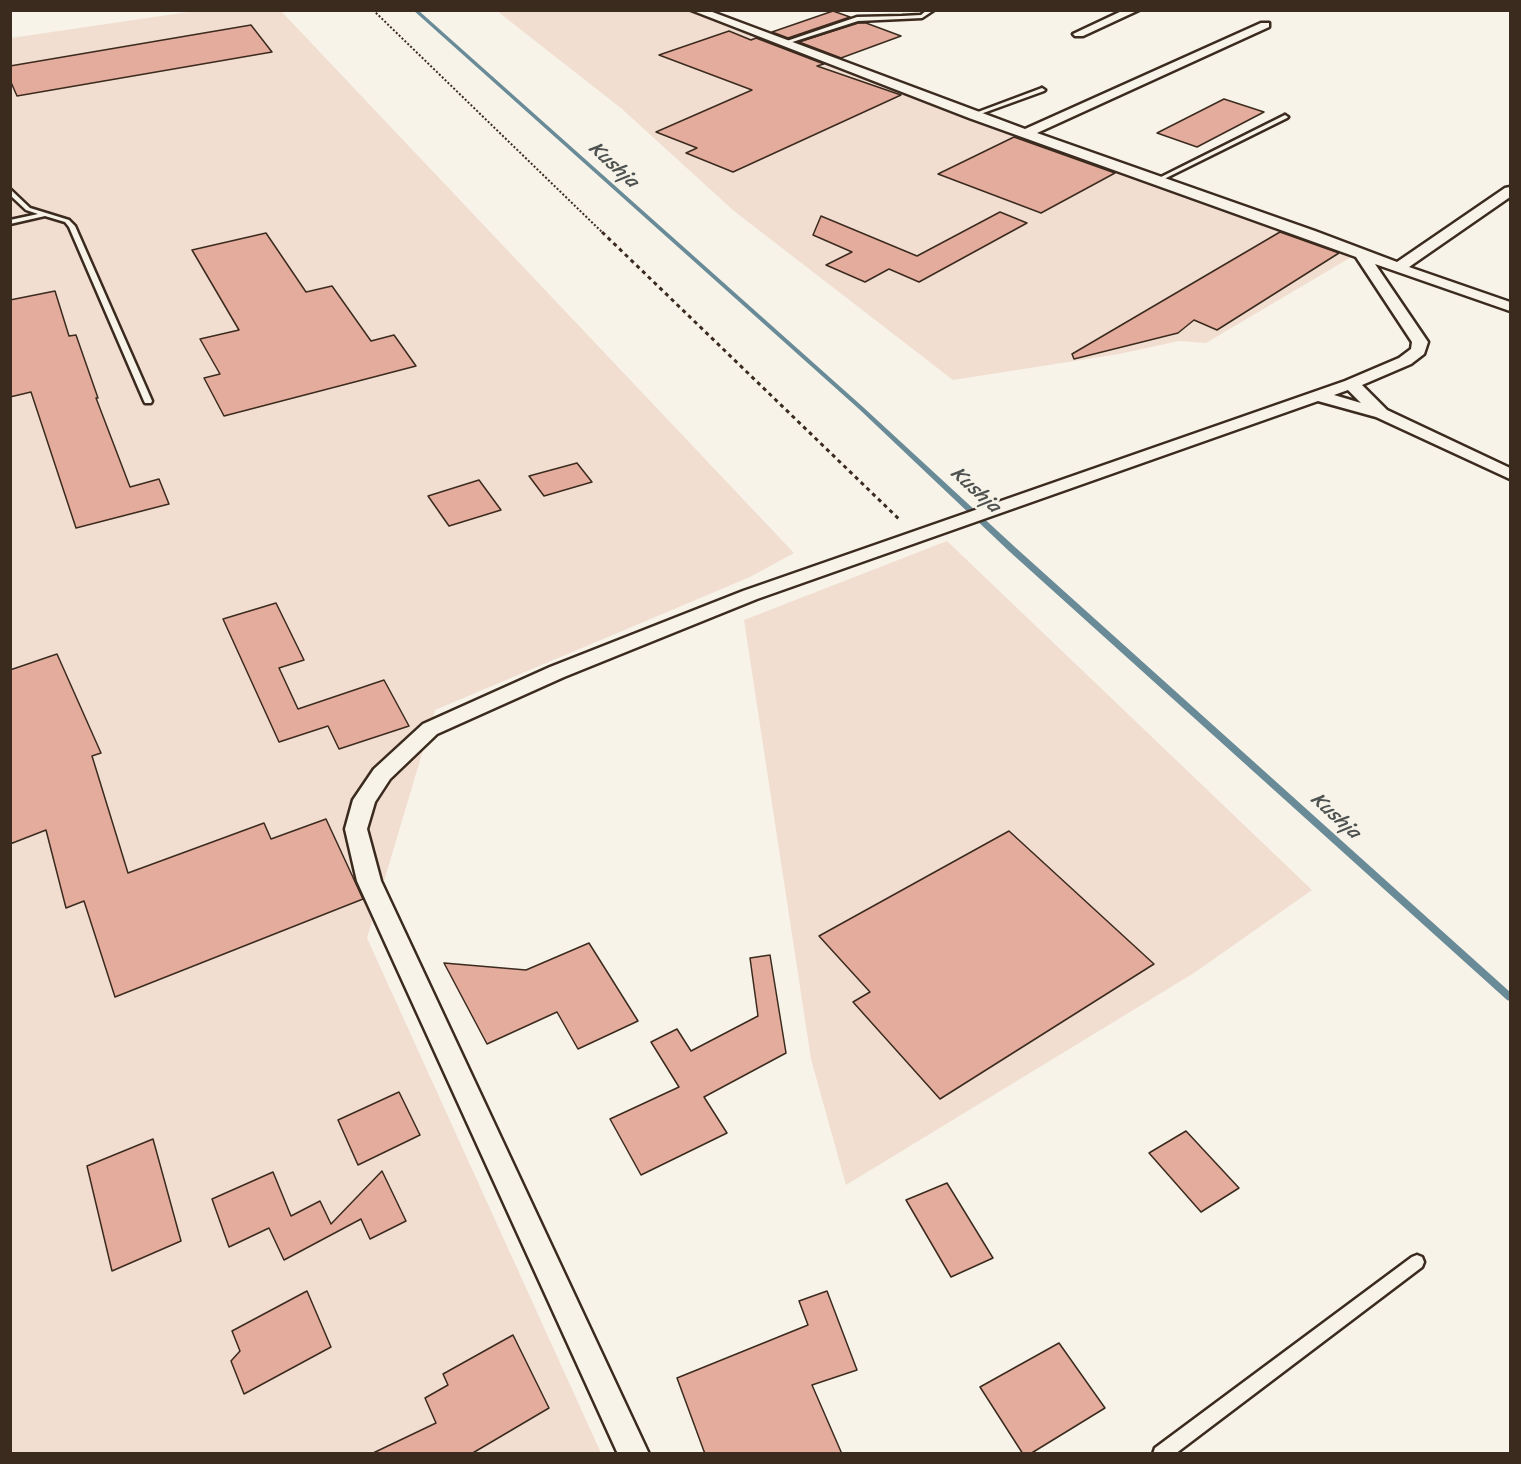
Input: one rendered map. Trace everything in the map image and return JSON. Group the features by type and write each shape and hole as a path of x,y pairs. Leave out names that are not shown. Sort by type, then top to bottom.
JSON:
{"street":[{"path":"696,10 973,115 1510,308"},
{"path":"1079,34 1134,10"},
{"path":"1025,134 1265,26"},
{"path":"1398,268 1510,191"},
{"path":"634,1454 369,881 356,829 364,800 382,774 430,729 590,659 750,596 1351,384 1405,361 1418,351 1420,342 1361,254"},
{"path":"1351,384 1380,413"},
{"path":"1315,396 1380,413 1510,474"}],"lane":[{"path":"784,43 857,20 902,18 922,15 932,10"},
{"path":"973,115 1042,90"},
{"path":"1158,180 1285,117"},
{"path":"10,191 28,209 67,221 72,226 148,401"},
{"path":"10,222 44,215"},
{"path":"1162,1453 1417,1262"}],"path":[{"path":"374,10 916,536"}],"shaded area":[{"path":"195,11 281,11 794,553 750,577 435,710 367,938 601,1453 11,1454 11,38"},
{"path":"497,11 692,11 1353,256 1206,343 1179,341 1119,354 953,380 734,211 622,109"},
{"path":"947,541 1312,890 1194,973 846,1185 811,1059 744,620"}],"building":[{"path":"833,11 850,17 788,38 772,32"},
{"path":"858,23 866,23 901,36 841,58 799,42"},
{"path":"251,25 272,52 17,96 10,80 10,66"},
{"path":"729,31 751,40 756,38 824,64 817,66 901,95 733,172 686,153 697,148 656,132 752,90 659,55"},
{"path":"1224,99 1264,112 1197,147 1157,133"},
{"path":"1014,137 1115,173 1041,213 938,174"},
{"path":"1000,212 1027,223 919,282 889,269 865,282 826,265 852,252 813,235 821,216 917,256"},
{"path":"1280,232 1339,253 1217,330 1194,320 1178,333 1074,359 1072,354"},
{"path":"266,233 306,292 332,286 371,341 394,335 416,366 224,416 204,378 220,374 200,339 239,330 192,250"},
{"path":"55,291 69,336 76,335 98,398 96,398 130,487 159,479 169,504 76,528 31,392 10,397 10,300"},
{"path":"577,463 592,482 544,496 529,476"},
{"path":"479,480 501,510 449,526 428,496"},
{"path":"276,603 304,660 279,668 298,709 384,680 409,726 339,749 328,726 279,742 223,619"},
{"path":"57,654 101,753 92,756 128,873 264,823 271,839 326,819 363,899 115,997 84,901 66,908 46,830 10,844 10,670"},
{"path":"1009,831 1154,964 940,1099 853,1002 870,992 819,936"},
{"path":"589,943 638,1021 578,1049 557,1012 487,1044 444,963 526,970"},
{"path":"770,955 786,1053 704,1097 727,1133 641,1175 610,1119 679,1087 651,1042 677,1029 691,1051 758,1016 750,958"},
{"path":"399,1092 420,1135 358,1165 338,1120"},
{"path":"1186,1131 1239,1188 1201,1212 1149,1153"},
{"path":"153,1139 181,1241 112,1271 87,1166"},
{"path":"382,1171 406,1221 370,1239 361,1219 284,1260 269,1228 229,1247 212,1199 273,1172 291,1216 320,1201 331,1224"},
{"path":"947,1183 993,1258 951,1277 906,1200"},
{"path":"307,1291 331,1347 244,1394 231,1361 240,1351 232,1331"},
{"path":"827,1291 857,1370 812,1385 842,1454 705,1454 677,1378 808,1325 799,1301"},
{"path":"513,1335 549,1408 471,1454 371,1454 436,1423 425,1398 448,1385 443,1374"},
{"path":"1059,1343 1105,1408 1030,1454 1023,1454 980,1387"}],"waterway":[{"name":"Kushja","path":"415,10 861,408 1013,550 1510,997"}]}
